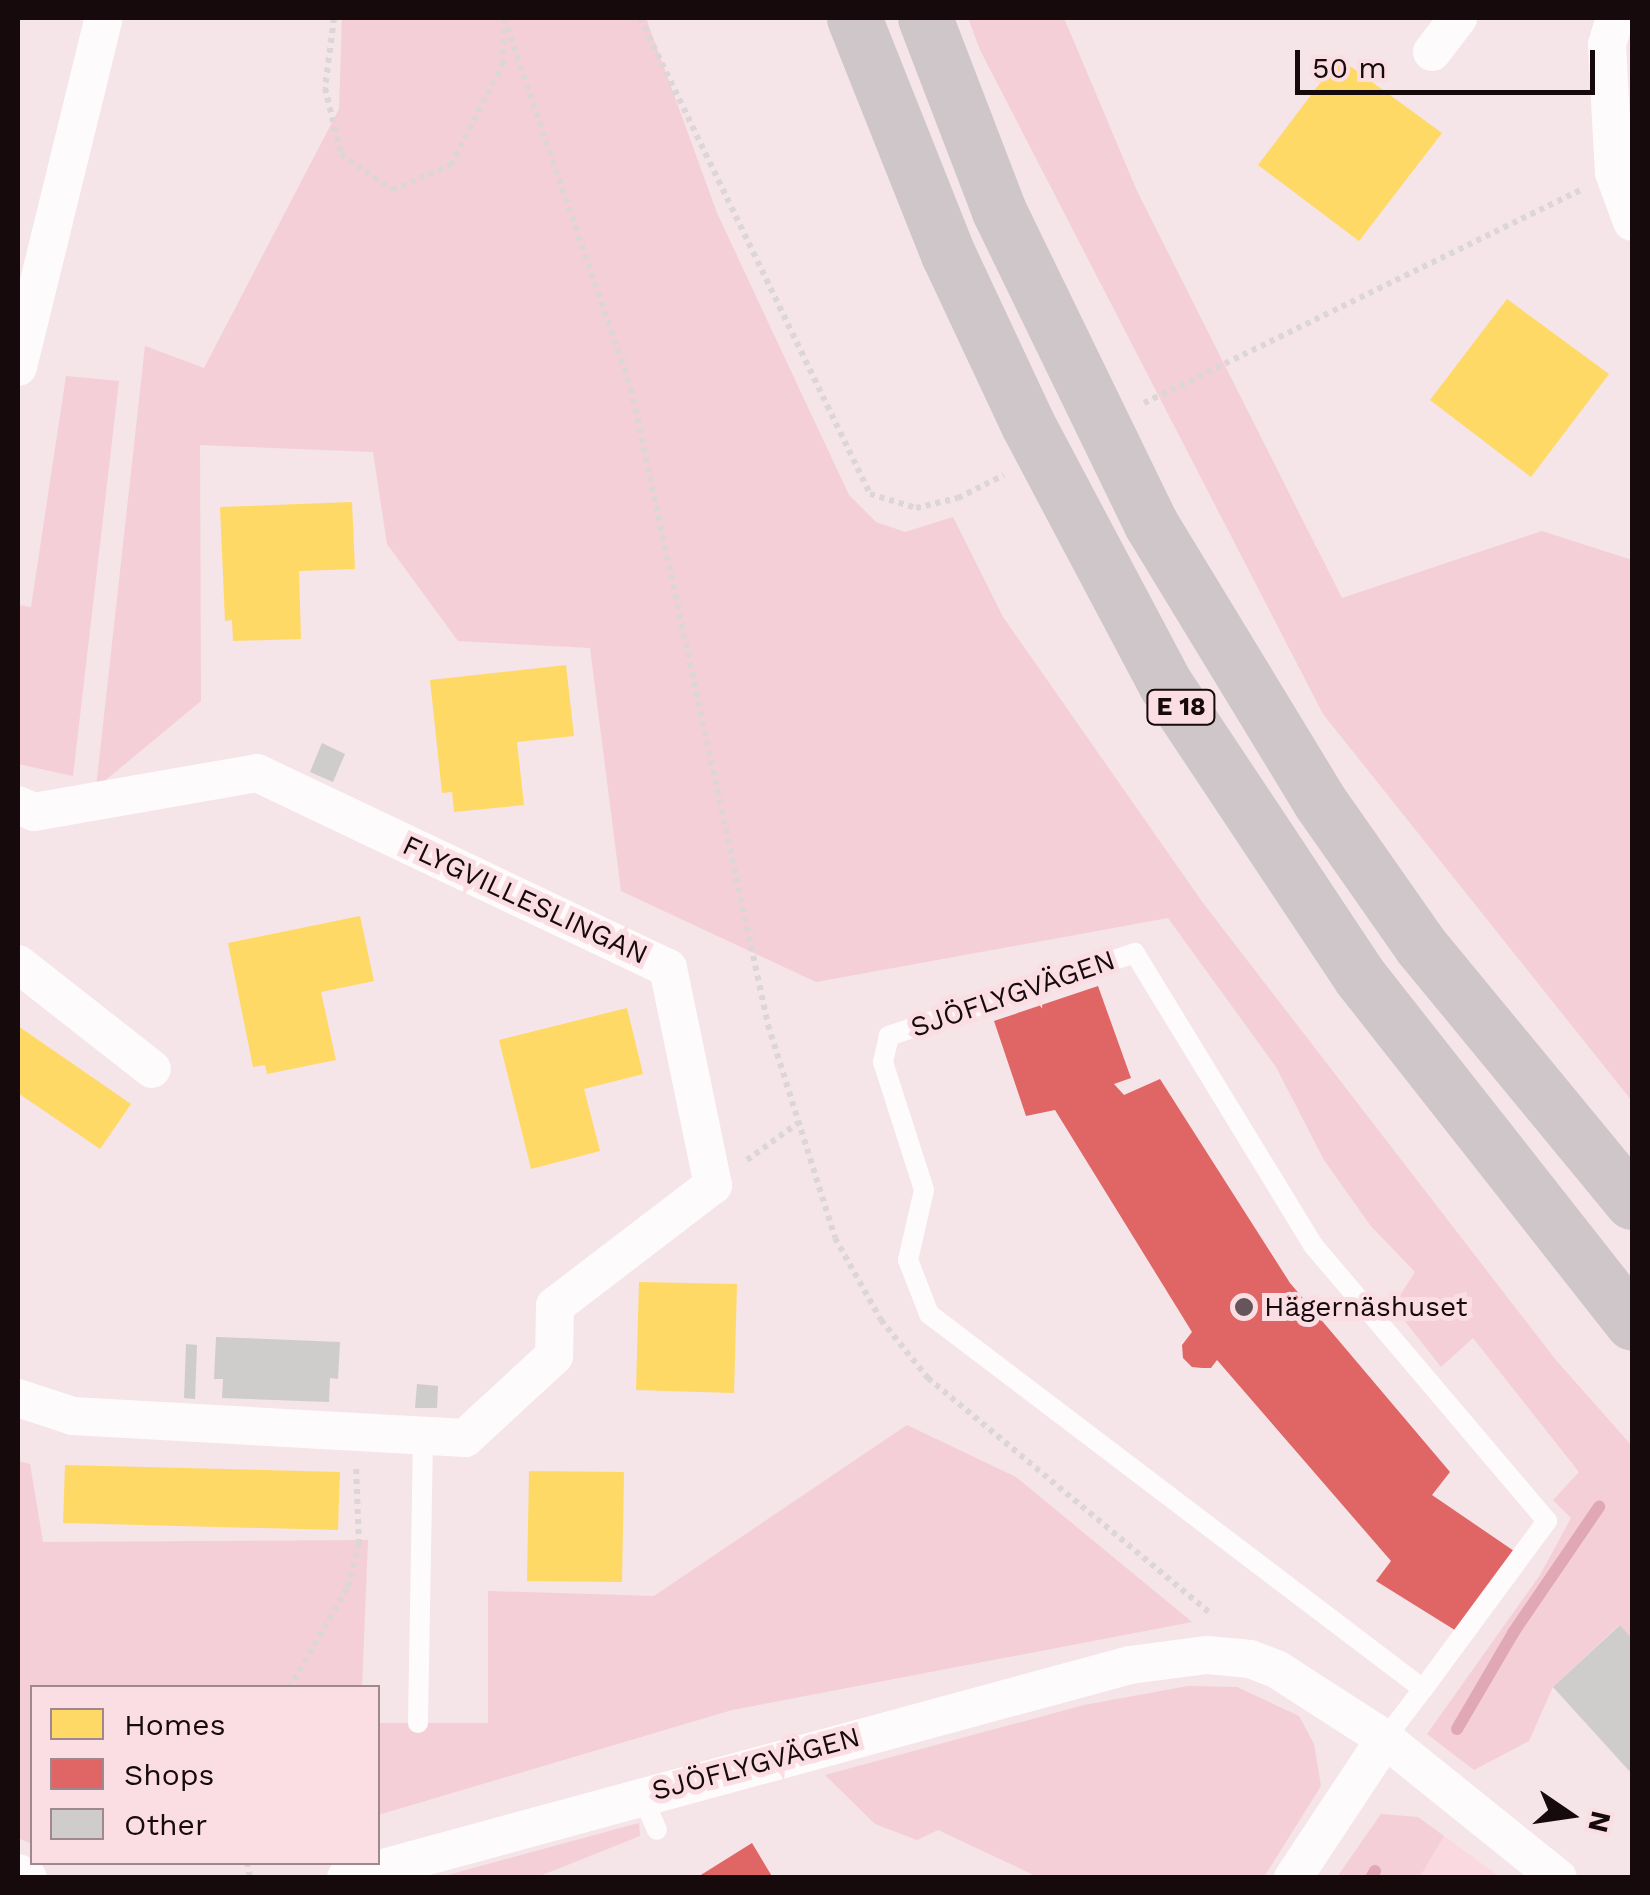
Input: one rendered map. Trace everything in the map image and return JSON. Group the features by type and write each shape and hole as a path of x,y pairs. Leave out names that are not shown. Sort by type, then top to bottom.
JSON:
{"highway":[{"name":"E 18","path":"854,18 948,254 1019,406 1166,685 1360,978 1632,1323"},
{"name":"E 18","path":"925,18 999,210 1151,524 1320,802 1420,944 1632,1202"}],"street":[{"path":"18,367 104,18"},
{"path":"1432,52 1458,18"},
{"path":"1615,18 1607,46 1614,173 1632,222"},
{"name":"FLYGVILLESLINGAN","path":"18,806 34,812 258,773 668,968 713,1185"},
{"path":"18,964 152,1069"},
{"path":"18,1398 73,1416 465,1438 554,1356 555,1306 713,1185"},
{"name":"SJÖFLYGVÄGEN","path":"346,1878 641,1794 1130,1665 1208,1655 1250,1659 1278,1670 1385,1740 1558,1878"},
{"path":"1293,1878 1385,1740"},
{"path":"18,1873 28,1878"}],"lane":[{"name":"SJÖFLYGVÄGEN","path":"1385,1740 1423,1689 1547,1521 1313,1246 1135,953 889,1036 883,1062 924,1190 908,1260 930,1314 1423,1689"},
{"path":"418,1723 423,1436"},
{"path":"641,1794 657,1830"}],"path":[{"path":"334,18 324,88 341,154 392,190 450,165 502,64 504,18"},
{"path":"504,18 631,389 768,1025 835,1238 882,1320 928,1378 1218,1620"},
{"path":"640,18 870,494 916,508 958,498 1001,476"},
{"path":"1263,344 1614,173"},
{"path":"713,1185 798,1123"},
{"path":"290,1685 348,1588 359,1544 353,1432"}],"shaded area":[{"path":"342,18 646,18 717,213 849,495 876,522 905,532 953,517 1003,617 1203,903 1555,1359 1632,1446 1632,1639 1619,1625 1553,1687 1529,1741 1474,1770 1427,1734 1540,1575 1571,1518 1553,1500 1579,1472 1473,1338 1441,1367 1393,1306 1415,1272 1370,1225 1324,1160 1276,1067 1168,918 816,982 621,891 590,648 458,641 387,544 373,452 200,445 201,701 96,788 145,346 204,368 339,109"},
{"path":"968,18 1064,18 1137,191 1342,598 1542,531 1632,560 1632,1101 1323,714 980,50"},
{"path":"66,376 119,381 73,776 18,764 18,605 31,607"},
{"path":"907,1425 1016,1477 1192,1622 732,1710 380,1814 380,1723 488,1723 488,1591 654,1596"},
{"path":"18,1461 30,1464 43,1542 368,1540 362,1685 30,1685 30,1843 18,1838"},
{"path":"1188,1686 1237,1687 1299,1716 1314,1744 1321,1786 1264,1877 1038,1877 938,1830 917,1840 875,1824 825,1775 1084,1705"},
{"path":"1381,1814 1418,1817 1444,1836 1420,1877 1337,1877"},
{"path":"639,1823 640,1836 540,1876 440,1877"},
{"path":"1444,1836 1500,1877 1420,1877"}],"building: Homes":[{"path":"1339,58 1442,133 1359,241 1258,165"},
{"path":"1507,299 1609,374 1531,477 1430,400"},
{"path":"352,502 355,569 299,571 301,639 233,641 232,620 225,621 220,507"},
{"path":"566,665 574,736 517,742 524,805 454,812 452,792 442,793 430,680"},
{"path":"360,916 374,981 321,992 336,1060 267,1074 265,1065 253,1067 228,943"},
{"path":"627,1008 643,1074 584,1089 600,1151 531,1169 499,1040"},
{"path":"18,1026 131,1104 100,1149 18,1093"},
{"path":"639,1282 737,1284 734,1393 636,1390"},
{"path":"65,1465 340,1472 338,1530 63,1523"},
{"path":"529,1471 624,1472 622,1582 527,1581"}],"building: Shops":[{"name":"Hägernäshuset","path":"1098,986 1131,1078 1114,1084 1124,1095 1160,1079 1290,1283 1450,1472 1432,1495 1514,1551 1458,1632 1376,1581 1391,1561 1217,1360 1211,1368 1202,1368 1192,1367 1183,1358 1182,1345 1192,1332 1055,1110 1026,1116 994,1021"},
{"path":"752,1843 773,1878 696,1878"}],"building: Other":[{"path":"322,743 345,754 333,782 310,772"},
{"path":"216,1337 340,1342 338,1379 330,1378 329,1402 222,1398 223,1379 214,1379"},
{"path":"186,1344 197,1345 195,1399 184,1398"},
{"path":"417,1384 438,1386 437,1408 415,1408"},
{"path":"1620,1625 1632,1639 1632,1774 1553,1687"}],"waterway":[{"path":"1457,1729 1513,1633 1599,1507"},
{"path":"1371,1878 1375,1871"}],"place":[{"name":"Hägernäshuset","path":"1244,1307"}]}
